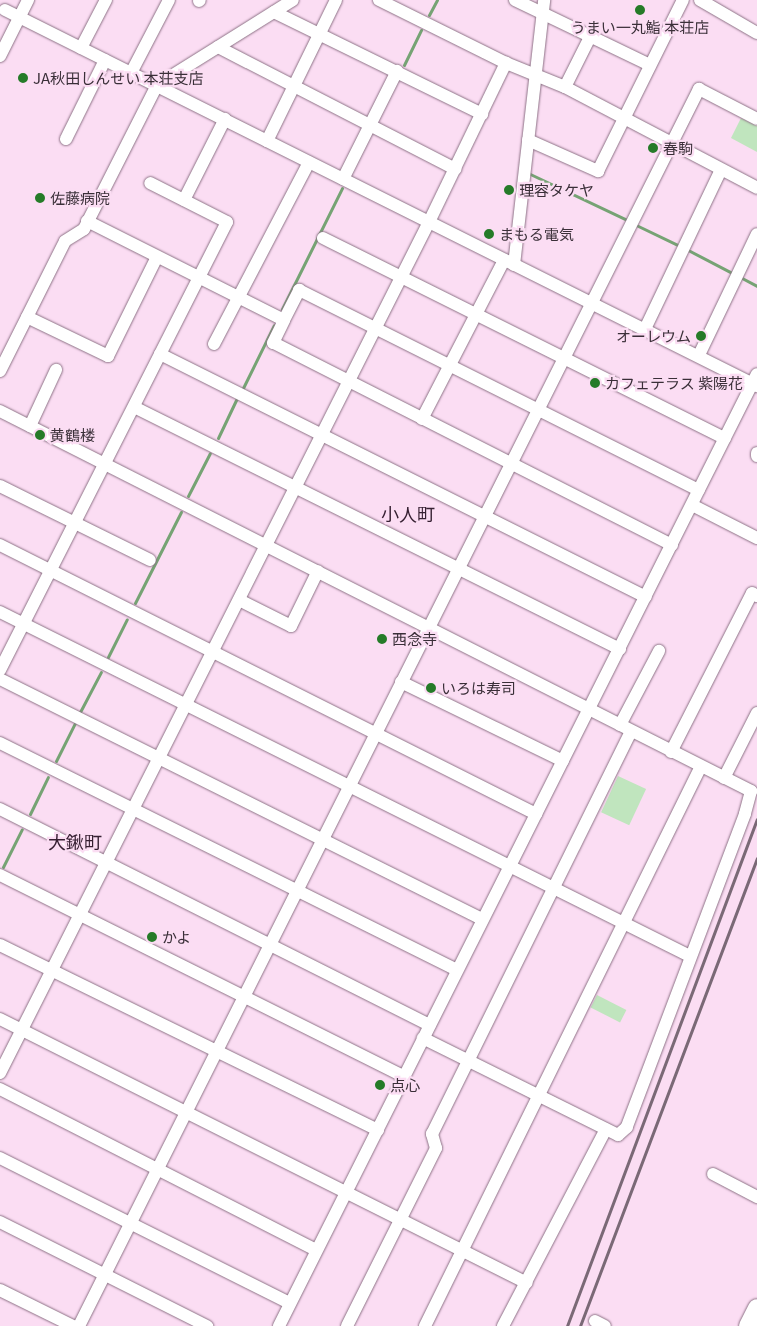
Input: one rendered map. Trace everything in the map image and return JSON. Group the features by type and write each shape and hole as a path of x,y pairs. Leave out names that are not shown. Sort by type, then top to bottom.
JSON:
{"highway":[{"path":"748,1326 757,1308"}],"street":[{"path":"0,56 28,0"},
{"path":"81,48 106,0"},
{"path":"131,73 169,0"},
{"path":"0,371 65,241 84,229 157,85 293,0"},
{"path":"267,141 336,0"},
{"path":"379,0 506,63 565,88 757,188"},
{"path":"515,0 650,65"},
{"path":"422,419 476,314 509,262 537,76 544,0"},
{"path":"528,140 598,171 683,0"},
{"path":"700,0 757,33"},
{"path":"5,8 19,18 157,85 509,262 755,381 482,919 279,1326"},
{"path":"274,12 482,114"},
{"path":"565,88 590,37"},
{"path":"218,47 455,169"},
{"path":"66,139 105,60"},
{"path":"0,1074 429,222 506,63"},
{"path":"343,179 397,71"},
{"path":"79,1326 592,303 669,143 699,89 757,119"},
{"path":"184,200 225,119"},
{"path":"214,344 309,162"},
{"path":"645,329 721,170"},
{"path":"0,670 227,222 150,183"},
{"path":"87,221 284,320"},
{"path":"698,355 757,234"},
{"path":"323,238 725,438"},
{"path":"27,316 108,356 157,257"},
{"path":"672,545 273,343 284,320 299,290 699,490"},
{"path":"160,354 323,433 646,598"},
{"path":"30,426 56,370"},
{"path":"134,407 620,648"},
{"path":"0,411 429,625 589,708 631,732 751,791 745,814 627,1127 618,1135 423,1038"},
{"path":"0,486 150,560"},
{"path":"692,505 757,538"},
{"path":"0,545 536,814"},
{"path":"239,600 290,626 318,571"},
{"path":"671,752 752,593 757,596"},
{"path":"0,612 553,890 690,956"},
{"path":"620,725 659,651"},
{"path":"0,679 482,919"},
{"path":"401,682 563,761"},
{"path":"724,778 757,713"},
{"path":"347,1326 436,1148 432,1134 631,732"},
{"path":"0,743 457,970"},
{"path":"425,1326 464,1251 700,766"},
{"path":"0,809 430,1025"},
{"path":"0,875 403,1076"},
{"path":"0,945 218,1050 378,1130"},
{"path":"0,1019 527,1284"},
{"path":"0,1089 316,1250"},
{"path":"503,1326 527,1284 606,1129"},
{"path":"0,1158 290,1303"},
{"path":"713,1174 757,1197"},
{"path":"0,1222 207,1326"},
{"path":"0,1290 74,1326"}],"green space":[{"path":"741,118 757,126 757,152 731,138"},
{"path":"618,776 646,789 629,825 601,812"},
{"path":"597,995 626,1010 620,1022 591,1007"}],"waterway":[{"path":"429,15 437,0"},
{"path":"404,65 421,30"},
{"path":"528,173 627,220"},
{"path":"282,309 342,188"},
{"path":"634,224 680,246"},
{"path":"688,250 732,273"},
{"path":"740,277 757,286"},
{"path":"243,388 274,325"},
{"path":"218,438 237,398"},
{"path":"188,496 210,453"},
{"path":"135,603 181,512"},
{"path":"108,657 127,619"},
{"path":"80,712 101,672"},
{"path":"56,761 75,723"},
{"path":"30,814 48,777"},
{"path":"3,867 22,829"}],"railway":[{"path":"567,1326 757,819"},
{"path":"580,1326 757,858"}],"place":[{"name":"うまい一丸鮨 本荘店","path":"640,10"},
{"name":"JA秋田しんせい 本荘支店","path":"23,78"},
{"name":"春駒","path":"653,148"},
{"name":"理容タケヤ","path":"509,190"},
{"name":"佐藤病院","path":"40,198"},
{"name":"まもる電気","path":"489,234"},
{"name":"オーレウム","path":"701,336"},
{"name":"カフェテラス 紫陽花","path":"595,383"},
{"name":"黄鶴楼","path":"40,435"},
{"name":"西念寺","path":"382,639"},
{"name":"いろは寿司","path":"431,688"},
{"name":"かよ","path":"152,937"},
{"name":"点心","path":"380,1085"}],"district":[{"name":"小人町","path":"408,513"},
{"name":"大鍬町","path":"75,841"}]}
